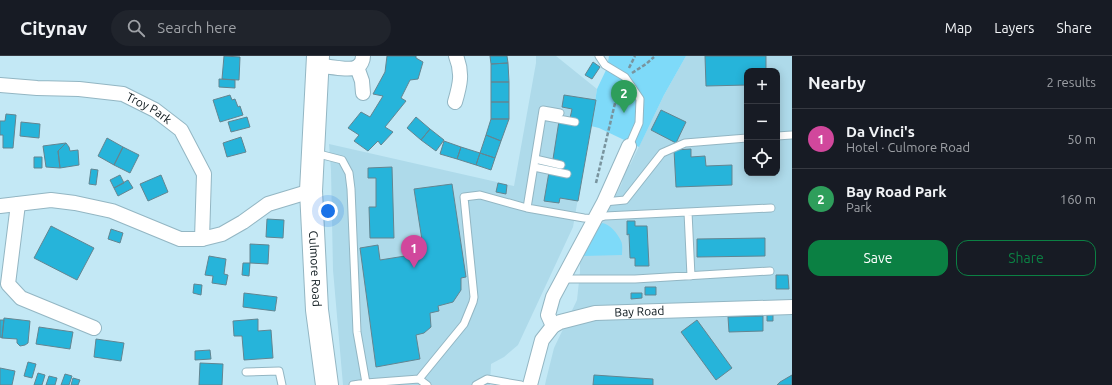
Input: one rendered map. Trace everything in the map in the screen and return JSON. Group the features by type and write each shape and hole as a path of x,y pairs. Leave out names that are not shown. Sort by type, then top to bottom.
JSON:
{"highway":[{"name":"Culmore Road","path":"317,60 310,191 317,310 327,385"}],"street":[{"path":"456,56 460,65 460,82 456,102"},
{"path":"317,60 349,69 360,62 363,93"},
{"name":"Troy Park","path":"0,85 79,89 123,94 156,110 181,130 204,174 202,239"},
{"path":"530,385 542,340 553,326 548,315 553,297 561,279 604,202 629,146"},
{"path":"0,206 51,200 75,203 112,211 180,238 202,239 222,234 243,222 268,204 310,191"},
{"path":"18,204 8,284 20,298 94,328"},
{"name":"Bay Road","path":"553,326 560,322 595,313 792,307"}],"lane":[{"path":"599,56 605,65 625,77 640,99 639,122 629,146"},
{"path":"542,113 560,113"},
{"path":"542,113 575,122"},
{"path":"527,208 542,113"},
{"path":"780,136 792,135"},
{"path":"604,202 625,200 662,153 685,143 744,138"},
{"path":"312,153 342,160 349,173 351,188 357,332 366,383"},
{"path":"535,159 562,165"},
{"path":"534,167 567,174"},
{"path":"419,379 464,324 473,302 474,297 464,197 480,195 527,208 595,219 605,216 771,208"},
{"path":"688,212 691,276"},
{"path":"561,279 636,279 770,271"},
{"path":"246,372 279,371 282,385"},
{"path":"352,385 419,379 427,385"},
{"path":"476,385 487,379 521,385"}],"path":[{"path":"596,184 616,99 625,77 646,64 654,57"}],"shaded area":[{"path":"536,56 556,56 597,89 573,227 518,345 504,357 491,364 490,385 343,385 333,270 329,144 514,186"},
{"path":"609,56 686,56 664,95 639,147 599,128 591,126 597,89 607,68"},
{"path":"686,56 792,56 792,385 545,385 554,348 577,300 580,263 597,227 602,223 622,183 626,164 630,165 664,95"},
{"path":"602,223 611,227 618,235 622,244 622,255 583,256 597,227"}],"building":[{"path":"224,56 240,57 239,80 222,79"},
{"path":"387,56 416,56 416,58 423,62 418,79 410,80 401,98 406,101 385,127 393,132 381,145 378,141 368,151 354,141 359,135 348,128 361,112 370,117 383,96 373,94 385,72"},
{"path":"490,56 507,56 508,63 491,64"},
{"path":"705,56 766,56 766,68 744,68 744,85 706,86"},
{"path":"593,62 600,67 592,79 585,75"},
{"path":"508,63 509,82 491,82 491,64"},
{"path":"219,79 235,80 235,88 219,87"},
{"path":"491,82 509,82 509,102 491,102"},
{"path":"230,95 232,100 235,99 238,107 240,106 243,115 220,122 213,100"},
{"path":"564,95 596,100 578,201 560,198 559,203 544,201 549,172 560,174 562,161 553,159 559,121 569,123 572,109 562,107"},
{"path":"491,102 509,102 509,119 491,119"},
{"path":"661,110 686,122 676,143 651,130"},
{"path":"6,114 16,115 13,148 3,148 3,135 0,135 0,121 5,121"},
{"path":"247,117 250,127 231,132 228,122"},
{"path":"416,117 430,129 421,140 407,128"},
{"path":"491,119 509,119 501,141 486,135"},
{"path":"21,122 40,124 39,138 20,136"},
{"path":"430,129 444,140 436,151 421,140"},
{"path":"486,135 501,141 495,158 480,153"},
{"path":"241,137 246,152 227,157 223,143"},
{"path":"107,138 123,147 114,165 98,156"},
{"path":"444,141 461,147 457,159 440,154"},
{"path":"66,143 70,151 78,150 79,165 60,168 58,151"},
{"path":"66,143 58,151 60,168 46,167 43,146"},
{"path":"123,147 139,155 130,173 114,165"},
{"path":"461,147 480,153 476,165 457,159"},
{"path":"691,149 691,157 705,156 706,166 732,165 732,185 676,187 674,150"},
{"path":"480,153 495,158 491,170 476,165"},
{"path":"34,157 42,157 42,168 34,168"},
{"path":"392,167 394,238 370,238 369,207 376,207 376,178 368,178 368,168"},
{"path":"91,169 98,170 96,185 89,184"},
{"path":"120,175 124,183 114,188 110,180"},
{"path":"161,175 168,192 148,201 140,184"},
{"path":"128,180 133,188 118,196 114,188"},
{"path":"498,183 507,185 506,194 496,192"},
{"path":"452,184 466,277 461,278 461,290 453,302 438,306 439,311 430,313 431,327 424,333 416,335 420,359 376,367 360,248 378,245 380,260 424,253 414,189"},
{"path":"267,219 284,220 283,238 266,237"},
{"path":"627,221 635,221 635,226 647,226 649,266 635,266 635,258 630,258"},
{"path":"51,226 94,248 77,280 34,258"},
{"path":"111,229 123,233 120,243 108,239"},
{"path":"765,238 765,256 697,257 697,239"},
{"path":"250,244 269,245 268,264 250,263"},
{"path":"209,256 226,259 224,274 228,275 226,285 212,283 213,276 205,275"},
{"path":"243,263 250,263 249,276 242,275"},
{"path":"776,275 788,275 789,289 776,289"},
{"path":"194,284 202,285 201,295 193,293"},
{"path":"645,287 656,287 656,295 645,295"},
{"path":"244,293 277,297 275,311 243,307"},
{"path":"631,293 642,293 642,298 631,299"},
{"path":"767,315 773,315 773,321 767,321"},
{"path":"763,316 763,331 729,332 728,317"},
{"path":"4,318 30,321 28,343 20,346 17,343 17,339 2,338"},
{"path":"258,319 258,331 271,330 273,358 244,360 242,336 234,336 233,321"},
{"path":"0,320 4,320 2,338 0,337"},
{"path":"697,320 732,368 716,380 681,332"},
{"path":"39,327 73,332 70,349 36,344"},
{"path":"96,339 124,343 121,361 94,357"},
{"path":"210,350 211,359 195,360 195,351"},
{"path":"28,362 36,364 32,378 24,376"},
{"path":"200,363 223,364 222,385 199,385"},
{"path":"0,368 15,371 12,385 0,385"},
{"path":"38,373 45,375 42,385 34,385"},
{"path":"65,374 72,376 69,385 61,385"},
{"path":"594,375 653,379 653,385 593,385"},
{"path":"792,375 792,385 777,385 780,382"},
{"path":"49,376 57,378 55,385 46,385"},
{"path":"73,378 80,380 78,385 71,385"}],"place":[{"name":"Bay Road Park","path":"624,113"},
{"name":"Da Vinci's","path":"414,268"}]}
